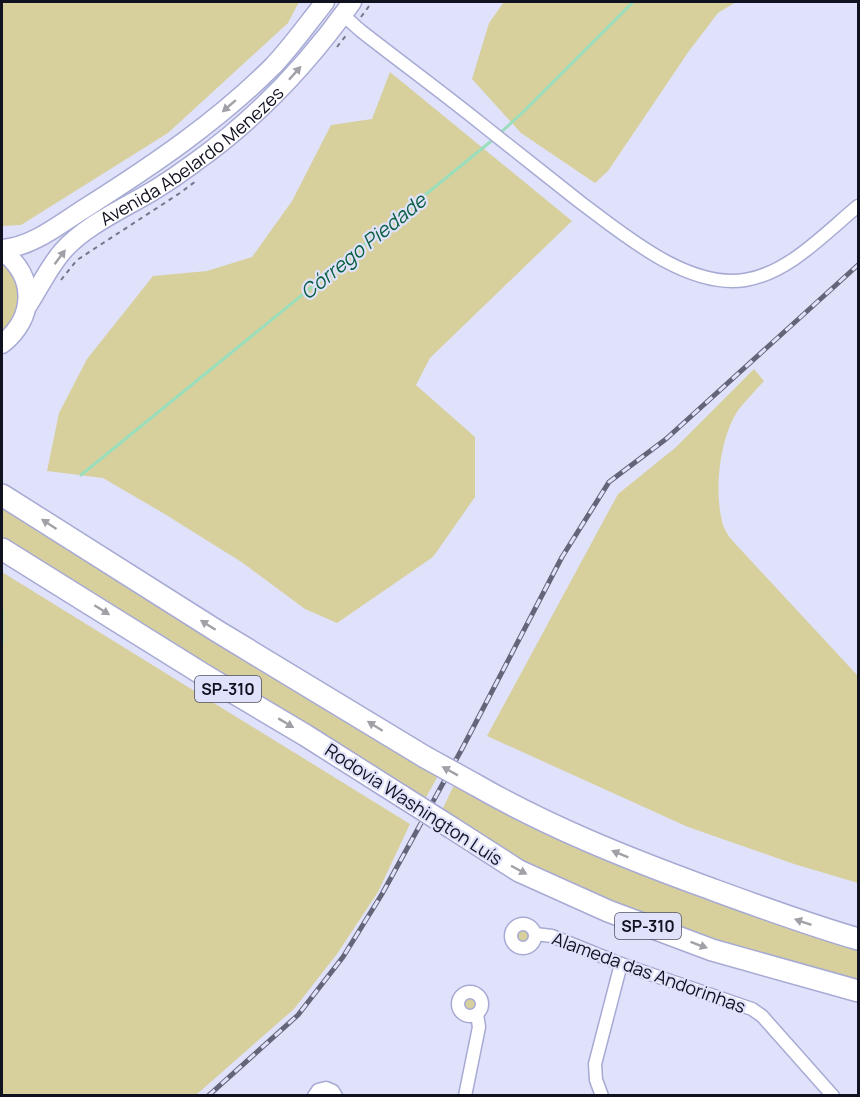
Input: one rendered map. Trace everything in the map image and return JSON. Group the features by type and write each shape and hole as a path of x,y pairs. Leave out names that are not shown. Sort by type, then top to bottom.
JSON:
{"highway":[{"name":"SP-310","path":"2,495 217,631 425,757 517,809 590,842 769,911 858,939"},
{"name":"Rodovia Washington Luís","path":"2,549 305,735 519,871 608,911 712,950 858,991"}],"main road":[{"name":"Avenida Abelardo Menezes","path":"2,250 18,248 48,232 159,161 200,131 273,65 325,2"},
{"name":"Avenida Abelardo Menezes","path":"2,344 13,335 23,321 27,305 62,251 92,227 158,188 236,131 268,103 297,71 347,8"},
{"path":"2,250 19,267 25,279 28,292 27,305"}],"street":[{"path":"347,8 361,31 512,150 637,245 692,272 721,279 744,280 769,273 798,255 858,206"},
{"name":"Alameda das Andorinhas","path":"535,934 552,936 621,964 752,1009 762,1016 833,1095"},
{"path":"602,1095 596,1080 596,1064 621,964"},
{"path":"465,1095 479,1027 477,1014"},
{"path":"314,1095 318,1090 326,1088 336,1095"}],"shaded area":[{"path":"2,2 299,2 288,23 168,133 21,225 2,226"},
{"path":"504,2 736,2 718,13 689,51 608,171 595,183 521,133 472,79 489,23"},
{"path":"390,72 572,221 430,358 416,385 475,437 475,497 433,557 337,623 305,609 243,563 103,478 47,471 59,413 87,359 153,276 207,271 252,257 292,201 331,125 372,119"},
{"path":"2,257 13,267 23,305 2,339"},
{"path":"754,369 764,381 732,420 723,448 719,479 722,521 730,538 858,676 858,883 794,864 688,827 487,736 618,494 675,448"},
{"path":"2,503 438,776 425,799 2,540"},
{"path":"2,572 410,824 378,892 337,954 294,1009 196,1095 2,1095"},
{"path":"454,785 858,946 858,985 692,938 519,864 440,814"},
{"path":"523,929 528,931 530,936 528,941 523,943 518,941 516,936 518,931"},
{"path":"470,997 475,999 477,1004 475,1009 470,1011 465,1009 463,1004 465,999"}],"waterway":[{"name":"Córrego Piedade","path":"500,133 633,2"},
{"name":"Córrego Piedade","path":"81,475 495,138"},
{"name":"Córrego Piedade","path":"2,610 2,643"}],"railway":[{"path":"208,1096 298,1015 343,957 382,894 463,747 562,557 609,482 666,439 858,265"}]}
